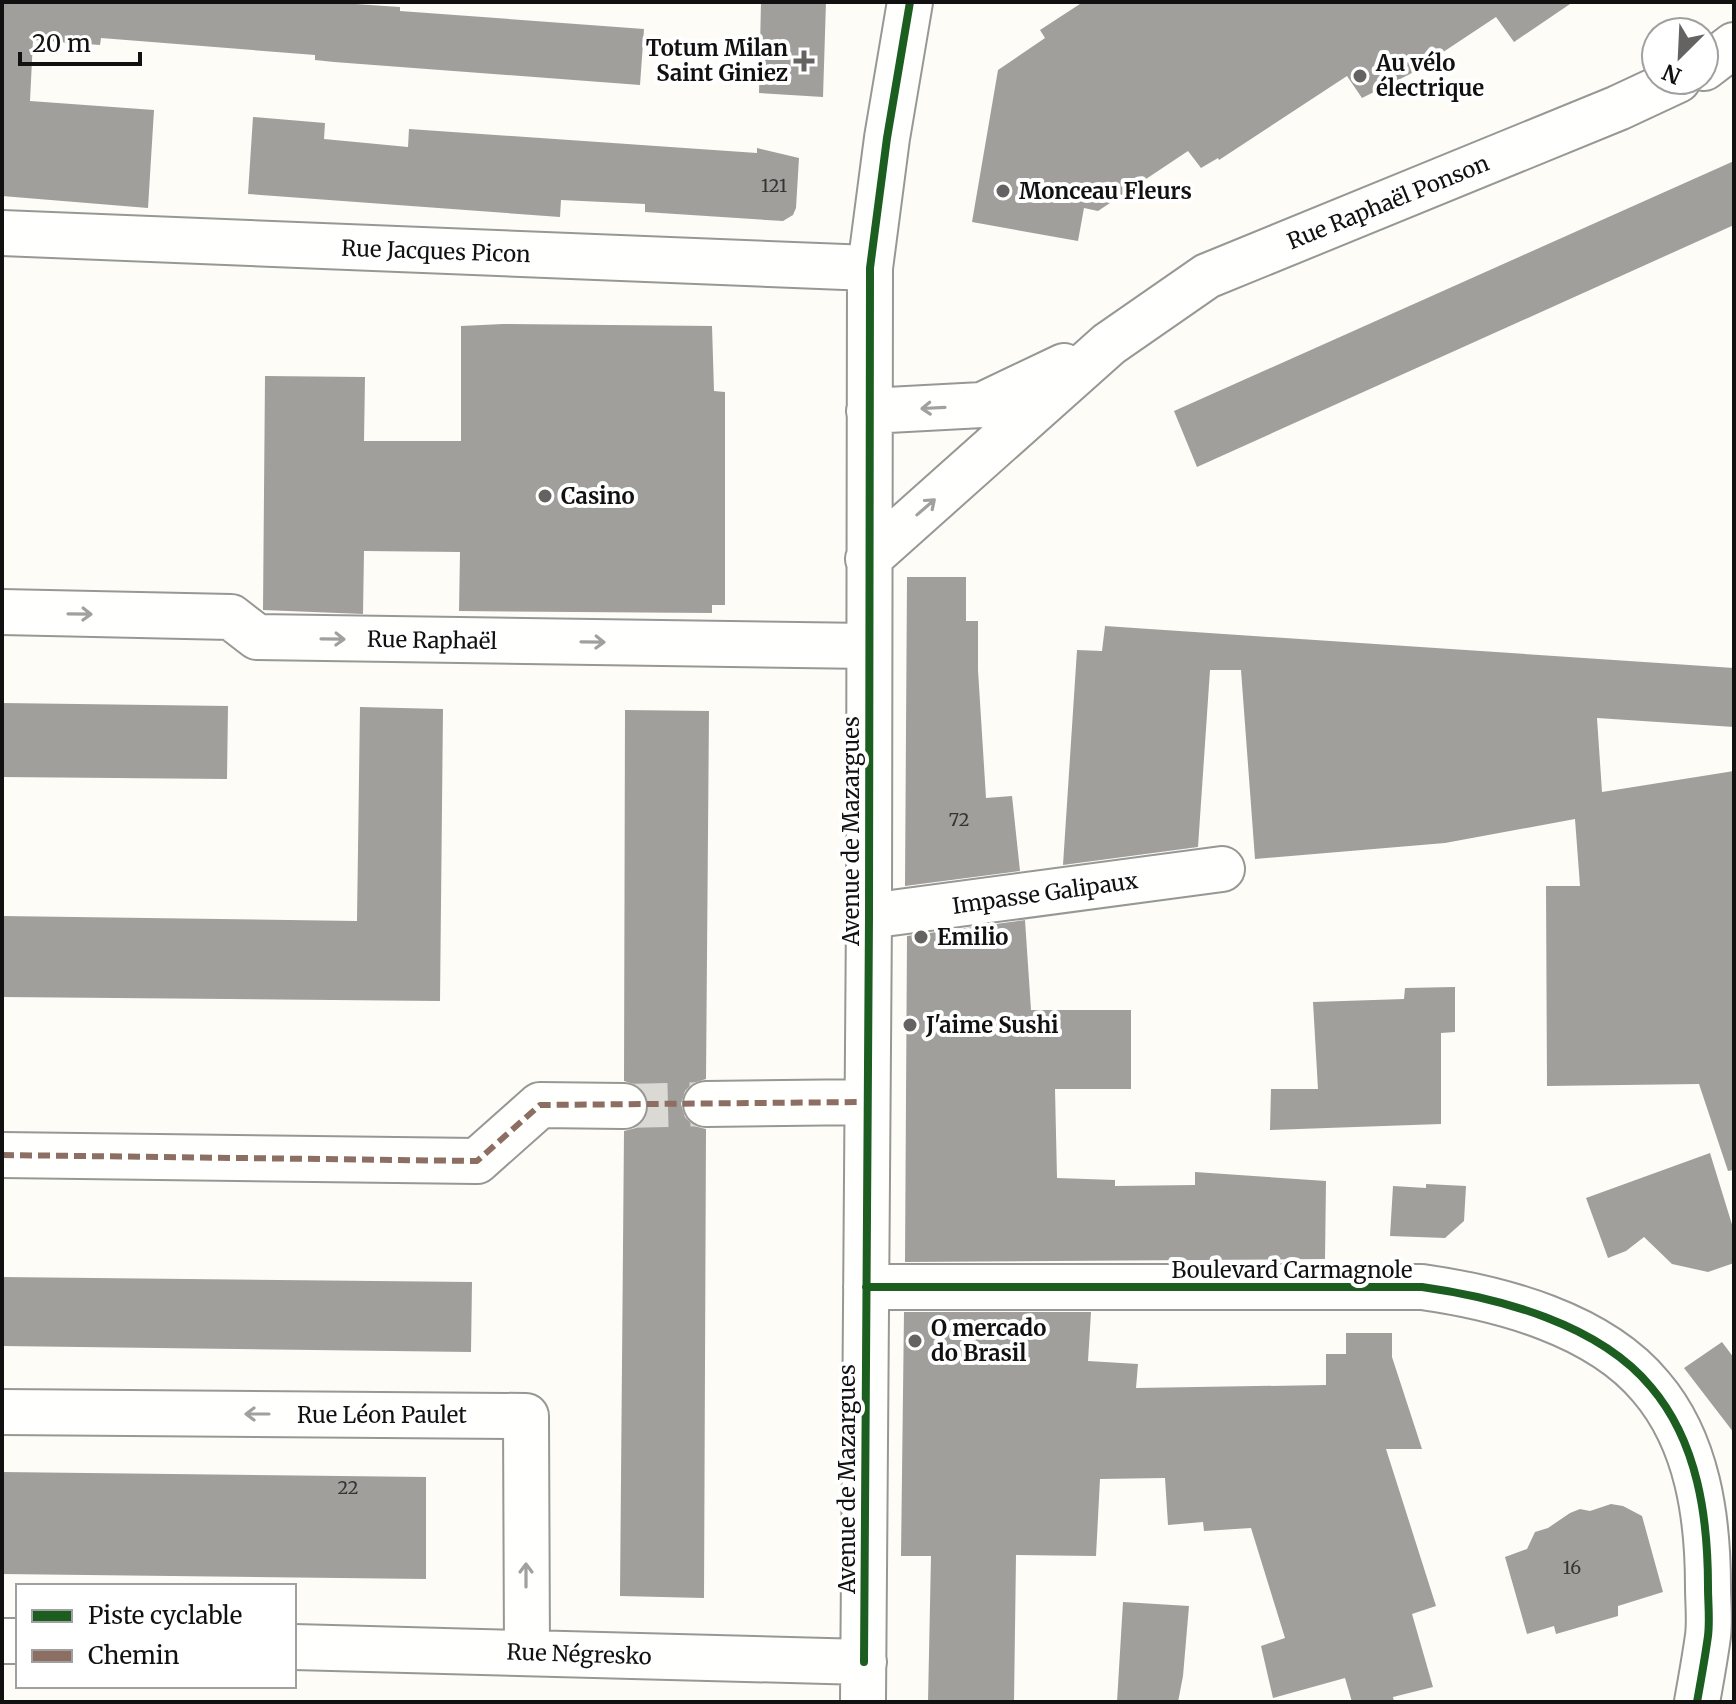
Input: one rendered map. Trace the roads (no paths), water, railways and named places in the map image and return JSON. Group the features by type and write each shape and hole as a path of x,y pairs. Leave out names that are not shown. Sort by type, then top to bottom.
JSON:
{"street":[{"name":"Avenue de Mazargues","path":"863,1682 870,268 887,138 910,2"},
{"name":"Rue Raphaël Ponson","path":"868,559 992,422 1207,276 1643,96"},
{"name":"Rue Jacques Picon","path":"2,233 870,268"},
{"path":"869,411 992,422"},
{"name":"Rue Raphaël","path":"2,612 231,617 257,637 868,646"},
{"name":"Impasse Galipaux","path":"869,916 1222,869"},
{"path":"706,1104 867,1102"},
{"path":"2,1155 477,1161 540,1105 624,1106"},
{"name":"Boulevard Carmagnole","path":"866,1287 1422,1287 1498,1301 1539,1314 1609,1349 1651,1387 1681,1434 1699,1483 1708,1546 1709,1633 1697,1702"},
{"name":"Rue Léon Paulet","path":"2,1412 526,1416 527,1653"},
{"name":"Rue Négresko","path":"296,1647 527,1653 863,1682"}],"tunnel":[{"path":"624,1106 706,1104"}],"place":[{"name":"Totum Milan Saint Giniez","path":"804,61"},
{"name":"Au vélo électrique","path":"1360,76"},
{"name":"Monceau Fleurs","path":"1003,191"},
{"name":"Casino","path":"545,496"},
{"name":"Emilio","path":"921,937"},
{"name":"J'aime Sushi","path":"910,1025"},
{"name":"O mercado do Brasil","path":"915,1341"}]}
